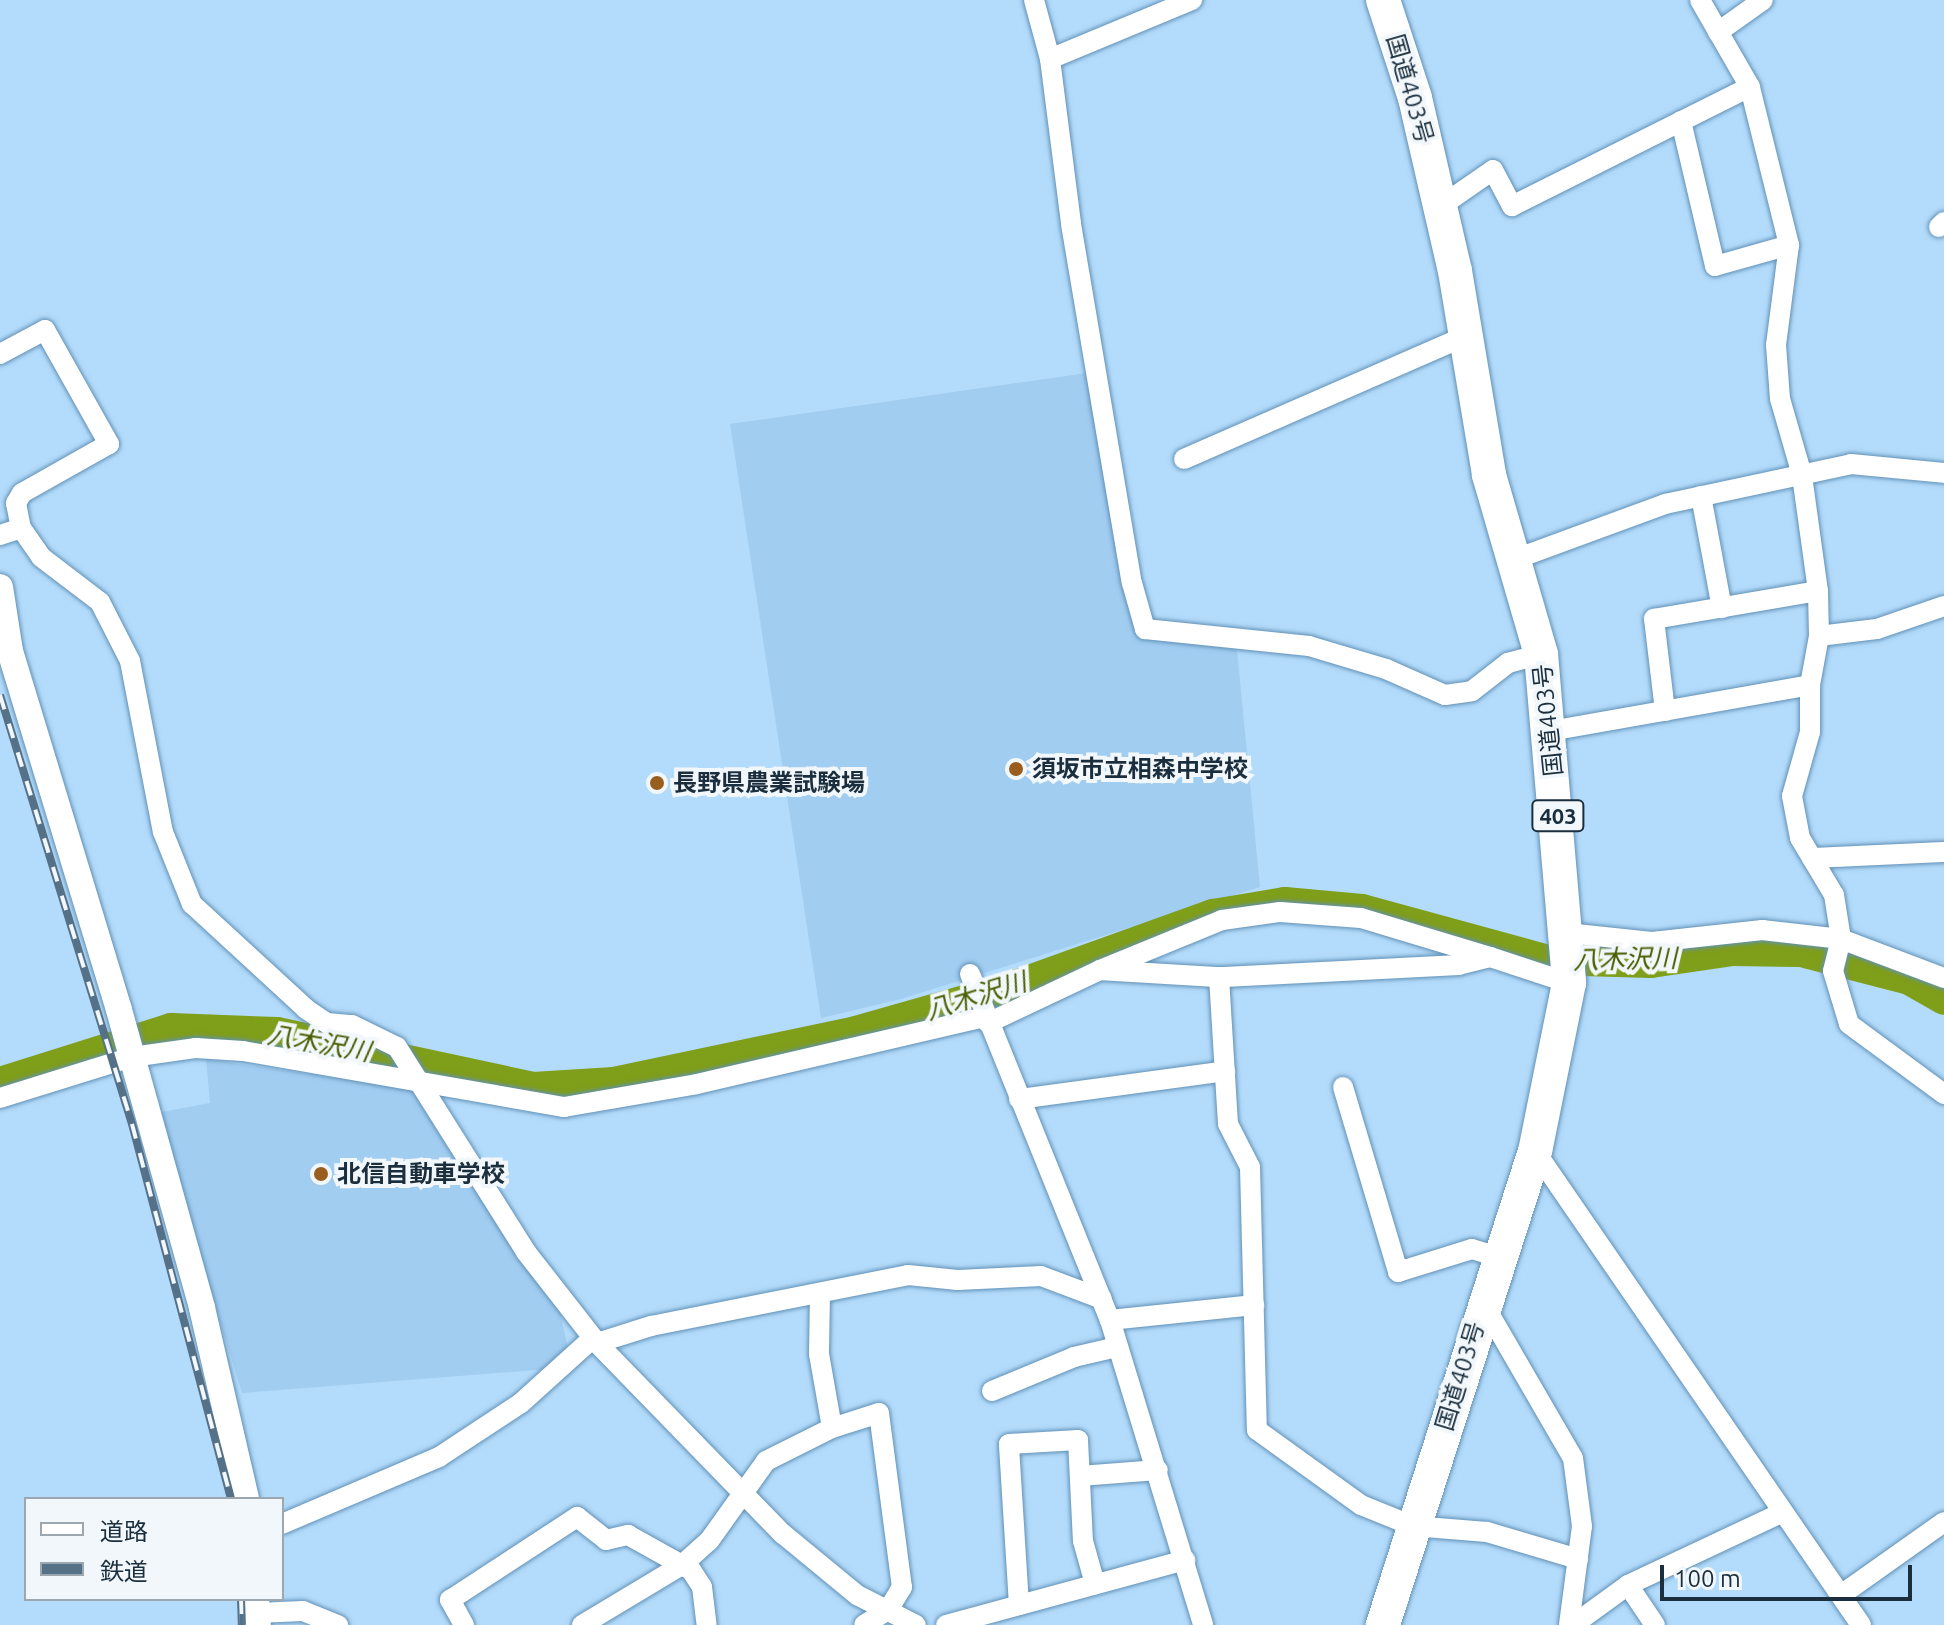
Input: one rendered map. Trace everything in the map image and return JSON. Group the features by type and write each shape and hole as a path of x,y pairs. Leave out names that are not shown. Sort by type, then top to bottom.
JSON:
{"highway":[{"name":"国道403号","path":"1383,0 1415,98 1441,206 1489,475 1541,654 1550,731 1569,983 1535,1151 1502,1258 1483,1302 1383,1625"}],"street":[{"path":"1034,0 1050,59 1071,224 1132,583 1145,629 1309,646 1386,669 1445,695 1472,691 1508,663 1541,654"},
{"path":"1050,59 1192,0"},
{"path":"1700,0 1750,87 1789,245 1776,345 1780,399 1802,475 1818,591 1819,636 1810,685 1810,732 1792,796 1800,838 1834,895 1841,939 1833,971 1849,1024 1944,1094"},
{"path":"1718,32 1763,0"},
{"path":"1441,206 1493,170 1512,206 1750,87"},
{"path":"1681,121 1715,266 1789,245"},
{"path":"0,354 45,330 109,444 22,493 16,503 21,528 41,557 100,602 130,661 167,848 192,904 306,1009 327,1023 352,1025 397,1047 526,1252 595,1341 746,1495 857,1595 916,1625"},
{"path":"1184,459 1465,336"},
{"path":"1513,560 1665,504 1851,464 1944,473"},
{"path":"1701,496 1722,608"},
{"path":"0,535 21,528"},
{"path":"0,587 10,651 119,1010 230,1412 246,1497"},
{"path":"1665,711 1654,619 1818,591"},
{"path":"1819,636 1877,629 1944,606"},
{"path":"1550,731 1810,685"},
{"path":"1812,858 1944,852"},
{"path":"0,1098 132,1057 196,1048 243,1051 564,1107 697,1084 986,1020 1222,920 1280,912 1361,918 1569,983"},
{"path":"1567,933 1652,942 1762,930 1841,939 1944,978"},
{"path":"1100,970 1219,977 1459,965 1490,957"},
{"path":"970,974 986,1020 1110,1320 1203,1625"},
{"path":"1219,977 1228,1124 1250,1167 1257,1430 1361,1505 1413,1526 1487,1532 1578,1559"},
{"path":"1019,1099 1225,1071"},
{"path":"1343,1087 1398,1272 1472,1249 1502,1258"},
{"path":"1535,1151 1861,1625"},
{"path":"284,1523 439,1457 521,1403 595,1341 651,1326 908,1275 958,1280 1041,1276 1102,1299"},
{"path":"820,1294 819,1354 832,1428"},
{"path":"1483,1302 1573,1458 1582,1526 1571,1625"},
{"path":"1110,1320 1254,1305"},
{"path":"992,1391 1074,1357 1117,1347"},
{"path":"582,1625 682,1565 746,1495 766,1461 832,1428 879,1413 902,1587 888,1610 864,1625"},
{"path":"1019,1605 1009,1444 1078,1440 1083,1541 1095,1584"},
{"path":"1080,1476 1158,1470"},
{"path":"1571,1625 1628,1585 1783,1512"},
{"path":"464,1625 450,1600 577,1517 606,1540 628,1535 682,1565 702,1587 707,1625"},
{"path":"1841,1595 1944,1522"},
{"path":"946,1625 1185,1560"},
{"path":"1628,1585 1655,1625"},
{"path":"257,1612 303,1611 338,1625"}],"shaded area":[{"name":"須坂市立相森中学校","path":"1087,373 1136,630 1147,637 1237,650 1260,887 901,999 821,1018 730,424"},
{"name":"北信自動車学校","path":"206,1059 415,1090 560,1312 568,1349 549,1369 242,1393 156,1113 210,1103"}],"waterway":[{"name":"八木沢川","path":"0,1082 171,1028 277,1032 533,1087 614,1082 856,1031 1007,988 1213,914 1285,902 1362,909 1548,960 1651,963 1733,951 1801,952 1909,980 1944,1000"}],"railway":[{"path":"0,695 132,1124 230,1497"},
{"path":"241,1601 242,1625"}],"place":[{"name":"須坂市立相森中学校","path":"1016,769"},
{"name":"長野県農業試験場","path":"657,783"},
{"name":"北信自動車学校","path":"321,1174"}]}
